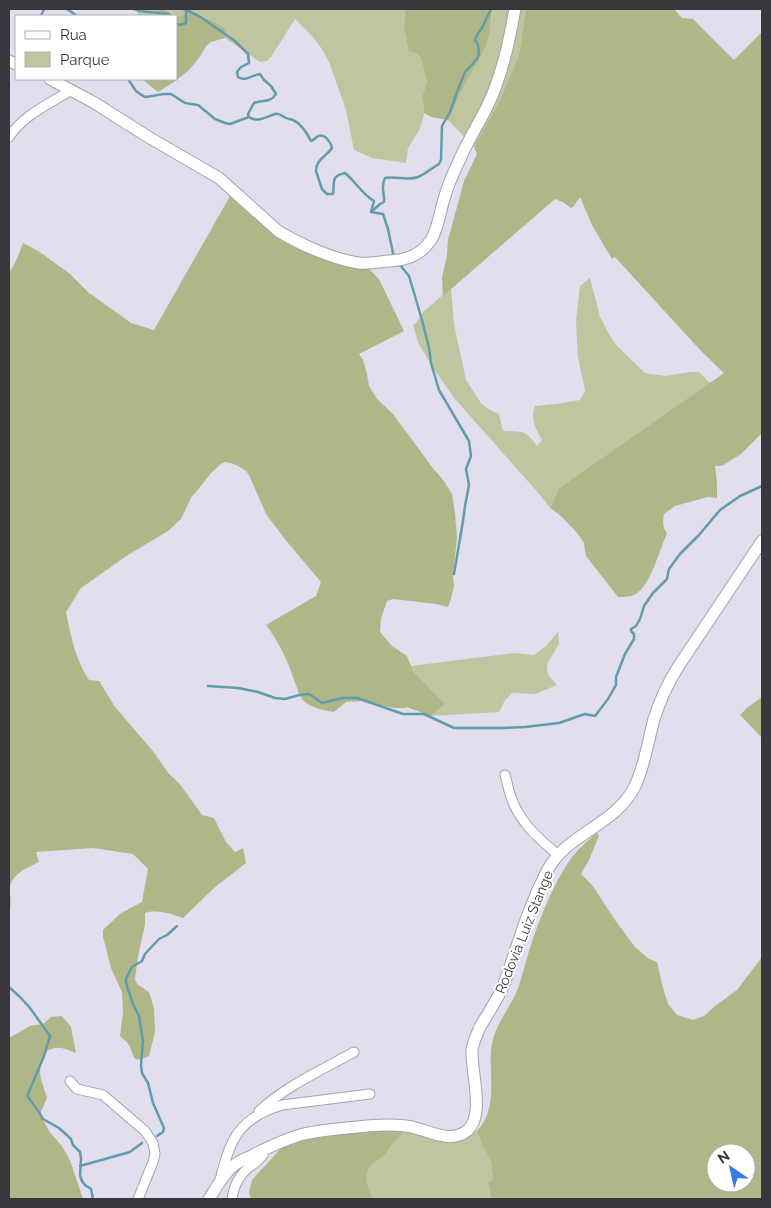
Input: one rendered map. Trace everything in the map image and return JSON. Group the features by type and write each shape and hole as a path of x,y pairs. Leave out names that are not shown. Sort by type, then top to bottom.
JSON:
{"street":[{"path":"52,80 93,102 219,178 278,231 288,237 340,259 359,263 394,261 421,252 433,237 445,194 458,161 495,90 507,52 515,9"},
{"path":"9,137 26,117 71,90"},
{"name":"Rodovia Luiz Stange","path":"210,1199 219,1183 235,1165 289,1139 308,1134 382,1125 415,1127 432,1134 448,1136 461,1134 467,1130 474,1121 476,1107 472,1057 474,1042 504,985 543,880 558,855 607,818 628,798 642,770 655,717 666,688 762,541"},
{"path":"505,775 510,794 521,818 538,838 558,855"},
{"path":"254,1117 259,1110 289,1088 354,1052"},
{"path":"70,1081 77,1089 103,1095 145,1131 153,1143 155,1154 153,1162 138,1199"},
{"path":"219,1183 224,1165 238,1132 254,1117 268,1109 282,1105 370,1094"},
{"path":"232,1199 236,1182 261,1158 263,1155 261,1151"}],"green space":[{"path":"134,9 159,9 154,15 139,15"},
{"path":"159,9 168,11 174,15 154,15"},
{"path":"163,9 408,9 406,11 416,53 421,58 427,82 422,97 424,115 420,129 408,148 406,163 372,158 354,150 346,110 329,62 311,35 295,19 271,57 267,61 260,62 225,38 225,29 216,23 193,12 178,18 178,15 174,15 170,11"},
{"path":"408,9 492,9 488,40 448,120 431,117 424,113 422,97 427,82 421,58 416,53 409,51 404,27 406,11"},
{"path":"492,9 526,9 519,54 500,100 474,147 448,120 488,40"},
{"path":"526,9 674,9 682,18 693,19 734,60 762,32 762,433 741,454 722,466 715,466 717,498 708,497 675,506 664,514 663,522 667,533 650,577 640,591 630,596 618,597 586,556 584,543 578,534 561,516 550,508 559,488 724,373 701,351 615,257 612,259 592,225 580,197 571,208 555,199 443,296 442,278 448,240 464,181 477,154 474,147 500,100 519,54"},
{"path":"193,12 225,29 225,38 211,42 206,46 189,70 178,79 178,16"},
{"path":"143,80 176,80 174,82 158,92"},
{"path":"234,189 292,236 339,252 369,269 379,279 404,331 359,354 363,360 369,386 377,399 393,414 452,494 457,538 453,576 454,586 448,607 393,599 387,601 381,618 380,632 392,646 407,656 413,671 445,704 431,716 407,707 394,708 362,701 346,702 334,712 313,707 302,699 285,657 266,625 316,596 321,582 266,514 246,471 231,463 225,462 212,472 191,498 181,519 168,531 128,555 81,588 66,612 74,647 84,672 89,680 99,681 115,707 152,750 169,774 179,783 202,815 214,818 226,842 235,852 243,848 246,863 214,888 183,918 159,912 145,913 145,924 135,979 137,984 149,992 154,1008 155,1032 149,1056 136,1059 129,1045 120,1036 123,1012 122,992 111,968 103,930 121,913 142,902 148,869 133,854 93,848 36,852 39,862 16,876 10,885 11,904 9,911 9,272 23,243 40,252 70,274 88,292 131,323 154,330"},
{"path":"590,278 600,317 610,336 618,347 645,373 665,376 699,372 710,383 559,488 550,508 455,399 419,345 413,325 423,312 451,288 454,324 466,380 481,403 499,414 503,431 523,432 537,446 542,440 533,420 535,406 580,400 585,391 578,357 576,321 580,286"},
{"path":"558,632 559,644 547,664 549,676 557,685 535,694 512,693 504,702 499,712 431,716 445,704 413,671 411,666 514,653 534,655 546,646"},
{"path":"762,697 762,738 740,715"},
{"path":"597,833 599,836 581,874 592,885 635,947 649,959 657,962 668,1004 677,1015 693,1020 704,1016 737,990 762,957 762,1199 491,1198 488,1183 493,1179 491,1161 477,1131 484,1122 491,1100 492,1043 517,991 541,916 564,870 579,849"},
{"path":"62,1016 71,1027 76,1053 61,1048 47,1051 41,1064 40,1074 47,1098 40,1114 49,1131 68,1156 83,1199 9,1199 9,1038 30,1026 43,1024 51,1017"},
{"path":"403,1128 458,1137 477,1131 491,1161 493,1179 488,1183 491,1199 373,1199 366,1181 368,1170 373,1163 386,1155 389,1148 403,1133"},
{"path":"403,1128 403,1133 389,1148 386,1155 373,1163 368,1170 366,1181 373,1199 251,1199 249,1193 252,1180 284,1145 328,1134"}],"waterway":[{"path":"41,15 44,9"},
{"path":"67,9 76,15"},
{"path":"134,9 170,15"},
{"path":"184,9 199,16 235,41 248,54 249,63 241,67 237,72 238,77 246,79 260,74 276,94 269,100 254,103 248,114 249,117"},
{"path":"178,24 186,23 186,9"},
{"path":"371,212 384,202 383,187 385,178 406,179 418,177 439,164 441,160 442,126 450,112 465,72 477,59 479,54 478,45 475,40 491,9"},
{"path":"129,80 136,91 143,96 171,94 185,103 198,105 215,119 225,123 230,124 249,117"},
{"path":"249,117 258,119 278,114 299,124 311,141 321,135 325,137 332,148 319,161 316,167 322,189 327,194 333,194 335,178 345,173 374,201 371,212"},
{"path":"371,212 383,214 393,253"},
{"path":"400,265 409,276 439,390 469,441 471,456 466,469 469,485 454,574"},
{"path":"208,686 238,688 285,699 309,694 322,703 342,698 357,698 403,714 424,714 454,728 525,727 559,723 585,714 595,716 616,685 616,677 625,654 634,639 631,629 636,626 644,606 653,593 667,579 669,569 720,510 740,496 762,486"},
{"path":"157,1136 163,1132 164,1128 153,1103 148,1083 142,1073 143,1041 139,1016 133,1004 126,979 132,967 142,961 145,954 159,939 177,926"},
{"path":"9,987 30,1008 50,1036 28,1097 43,1119 59,1128 71,1139 73,1145 80,1152 80,1175 85,1185 91,1189 93,1199"},
{"path":"80,1166 130,1152 142,1143"}]}
